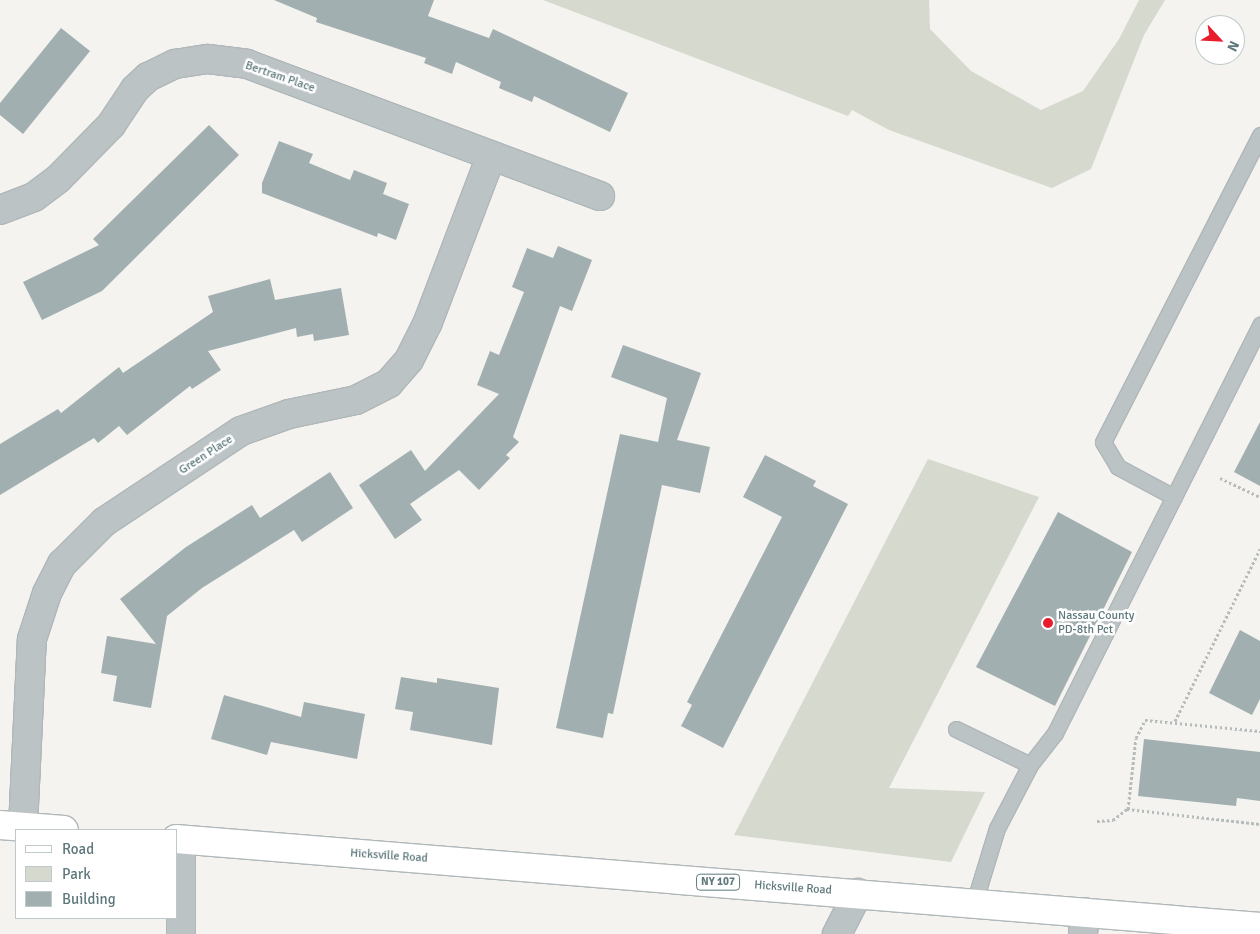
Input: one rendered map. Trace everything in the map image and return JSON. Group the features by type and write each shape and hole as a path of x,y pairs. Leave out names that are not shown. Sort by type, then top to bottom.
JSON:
{"main road":[{"path":"12,826 51,829"},
{"name":"Hicksville Road","path":"179,840 974,902 1084,923 1260,927"}],"street":[{"name":"Bertram Place","path":"0,210 34,197 58,179 111,125 135,89 148,77 175,64 208,59 247,64 600,196"},
{"name":"Green Place","path":"12,826 32,639 47,593 62,564 104,522 242,432 289,414 356,400 389,383 409,360 428,322 491,156"},
{"path":"179,840 181,934"},
{"path":"837,934 858,893"}],"lane":[{"path":"1174,497 1118,466 1103,442 1260,135"},
{"path":"974,902 997,828 1030,765 1055,733 1260,325"},
{"path":"956,729 1030,765"}],"path":[{"path":"1220,478 1260,497"},
{"path":"1175,721 1260,549"},
{"path":"1128,809 1136,738 1142,724 1149,718 1260,731"},
{"path":"1097,821 1113,820 1128,809 1260,824"}],"green space":[{"path":"543,0 929,0 930,29 971,71 1041,110 1083,91 1119,39 1139,0 1165,0 1144,35 1091,169 1052,188 889,130 852,110 848,116"},
{"path":"928,459 1039,497 889,788 985,792 951,862 734,835"}],"building":[{"path":"274,0 434,0 428,16 489,38 493,29 628,93 610,132 534,96 532,102 499,88 501,82 456,62 452,74 424,63 426,58 316,22 317,18"},
{"path":"61,28 90,51 23,134 0,115 0,103"},
{"path":"209,125 239,155 102,291 42,320 23,282 99,245 93,239"},
{"path":"279,141 313,154 309,163 350,180 354,170 387,183 383,194 409,204 396,240 378,233 377,237 262,193 262,183"},
{"path":"558,246 592,260 572,311 560,306 513,437 519,442 506,455 510,458 479,490 459,470 410,504 422,520 395,539 359,485 411,450 425,471 499,394 477,385 490,351 499,355 524,292 512,287 527,248 553,258"},
{"path":"270,279 275,300 341,288 349,335 314,341 313,334 297,337 296,328 208,351 221,370 192,389 190,386 127,435 119,426 98,443 94,438 0,495 0,444 58,409 61,413 119,367 123,373 213,312 208,296"},
{"path":"623,345 701,373 677,440 710,447 700,493 662,485 613,714 608,713 603,738 556,728 620,434 658,442 667,398 611,377"},
{"path":"1260,422 1260,486 1234,472"},
{"path":"765,455 816,481 813,486 848,504 723,748 681,726 692,705 687,702 782,517 743,497"},
{"path":"330,472 353,508 302,542 294,530 202,588 167,616 151,708 113,701 117,676 101,673 107,636 156,644 120,599 186,547 252,505 260,518"},
{"name":"Nassau County PD-8th Pct","path":"1058,512 1132,552 1055,706 976,667"},
{"path":"1240,630 1260,641 1260,699 1252,715 1209,693"},
{"path":"401,677 437,683 437,678 499,688 492,745 410,730 413,712 395,709"},
{"path":"224,695 301,717 304,702 365,714 357,759 271,742 267,755 211,739"},
{"path":"1144,739 1260,752 1260,801 1237,798 1236,806 1138,796"}],"place":[{"name":"Nassau County PD-8th Pct","path":"1048,623"}]}
